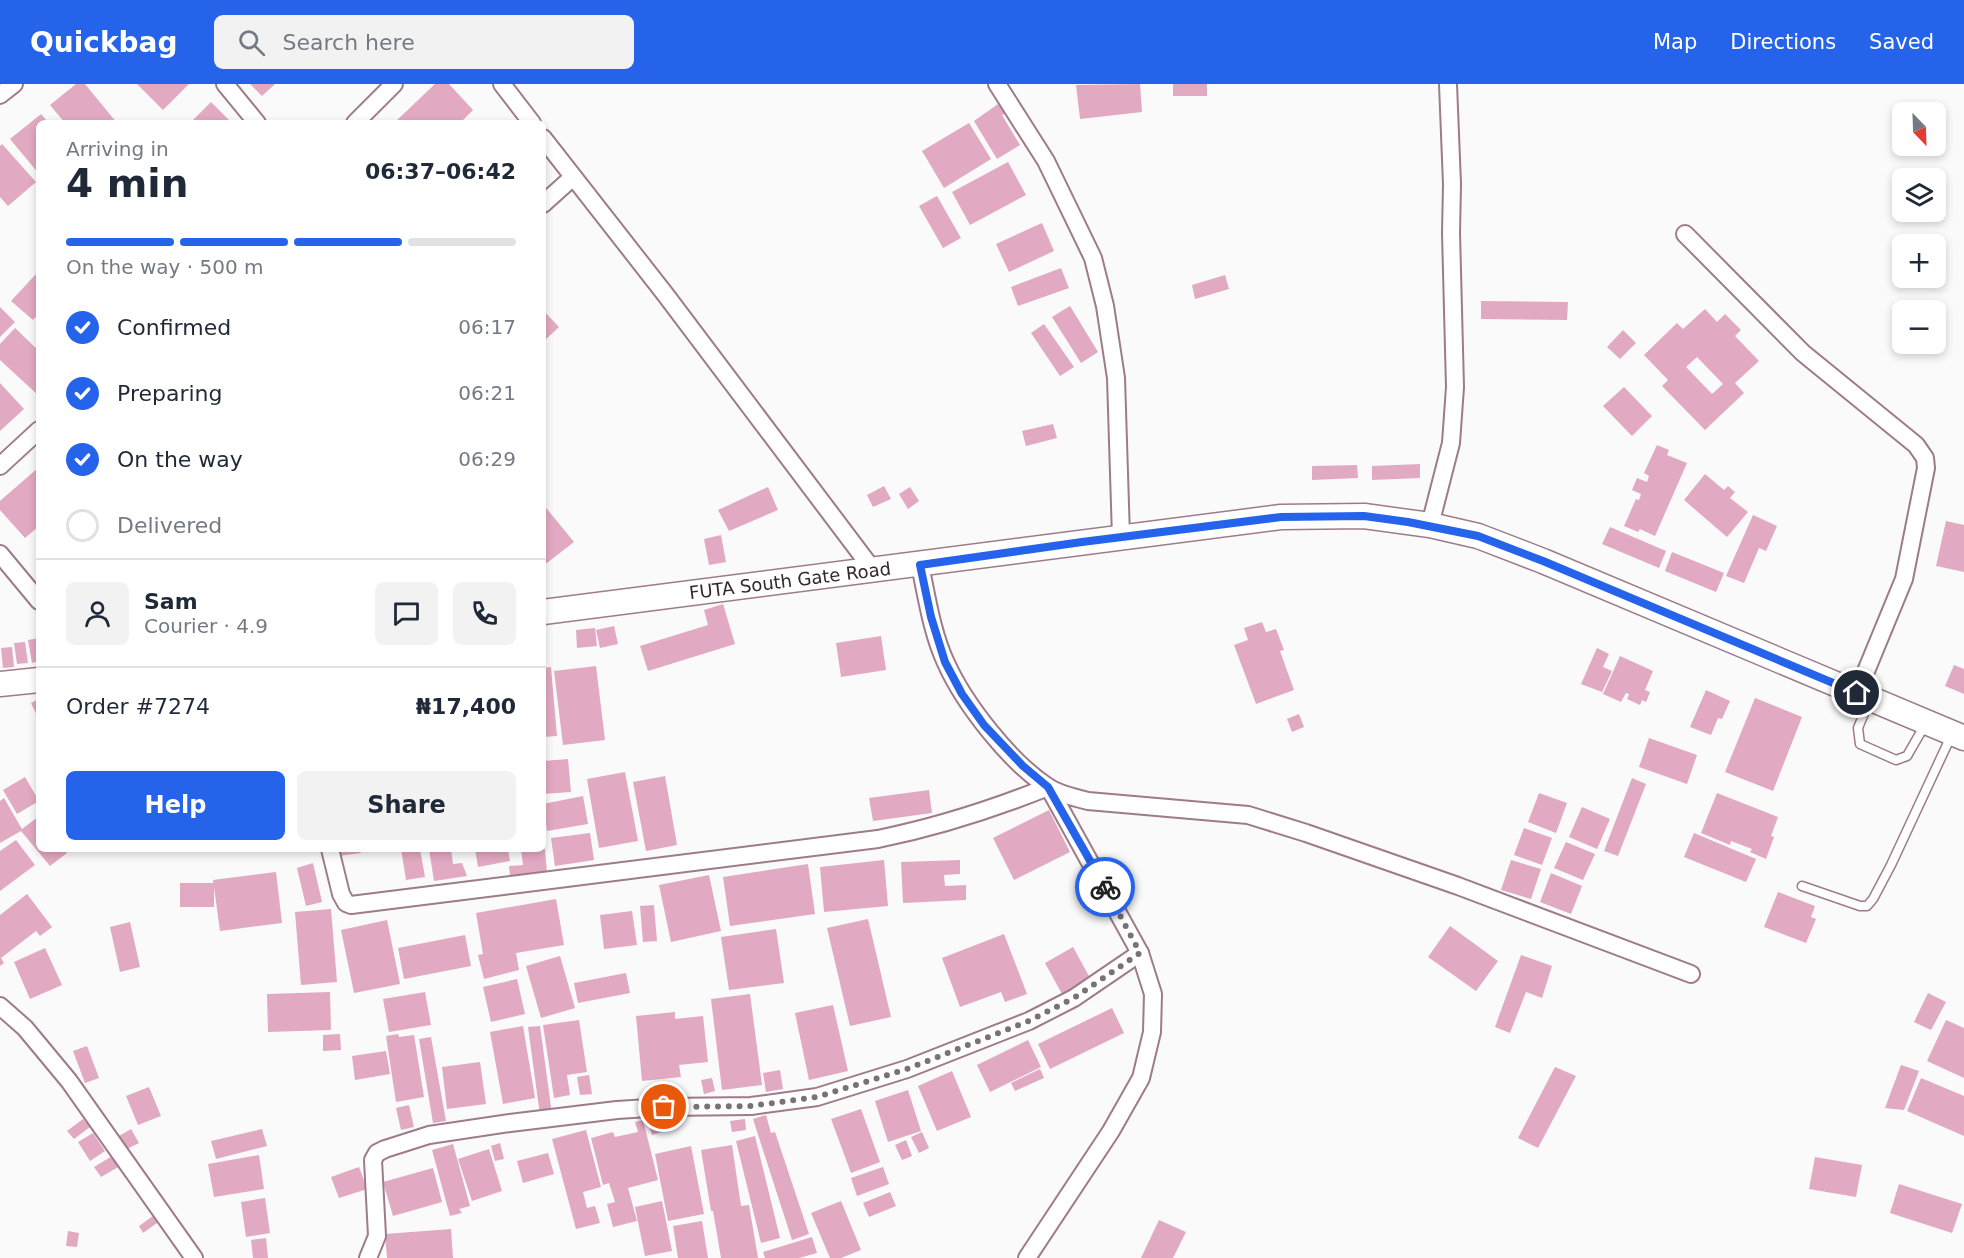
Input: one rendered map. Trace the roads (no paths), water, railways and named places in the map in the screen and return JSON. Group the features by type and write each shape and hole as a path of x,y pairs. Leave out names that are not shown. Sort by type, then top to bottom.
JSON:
{"main road":[{"name":"FUTA South Gate Road","path":"546,612 1281,517 1364,516 1430,525 1478,536 1543,561 1958,736"},
{"path":"0,684 36,680"}],"street":[{"path":"0,95 14,84"},
{"path":"225,84 255,120"},
{"path":"358,120 394,84"},
{"path":"502,84 530,120"},
{"path":"997,84 1046,161 1092,258 1105,306 1116,378 1121,537"},
{"path":"1430,525 1451,443 1455,387 1448,84"},
{"path":"546,142 665,294 873,570"},
{"path":"546,201 573,177"},
{"path":"1685,234 1803,352 1916,446 1925,458 1926,468 1904,579 1864,696"},
{"path":"0,466 36,433"},
{"path":"0,554 36,597"},
{"path":"920,565 931,617 945,662 962,694 984,725 1023,766 1048,787 1064,795 1088,801 1248,815 1458,886 1691,974"},
{"path":"331,852 340,894 346,903 351,904 878,839 911,832 996,807 1048,787"},
{"path":"1027,1258 1111,1131 1141,1078 1152,1032 1153,994 1140,953 1048,787"},
{"path":"368,1258 377,1236 373,1160 377,1153 385,1149 429,1135 520,1121 617,1110 751,1106 817,1097 907,1069 1029,1021 1074,998 1140,953"},
{"path":"0,1006 25,1028 69,1081 194,1258"}],"lane":[{"path":"1864,696 1858,728 1860,744 1896,760 1907,756 1927,722"},
{"path":"1802,886 1860,906 1867,906 1873,899 1958,736"}]}
